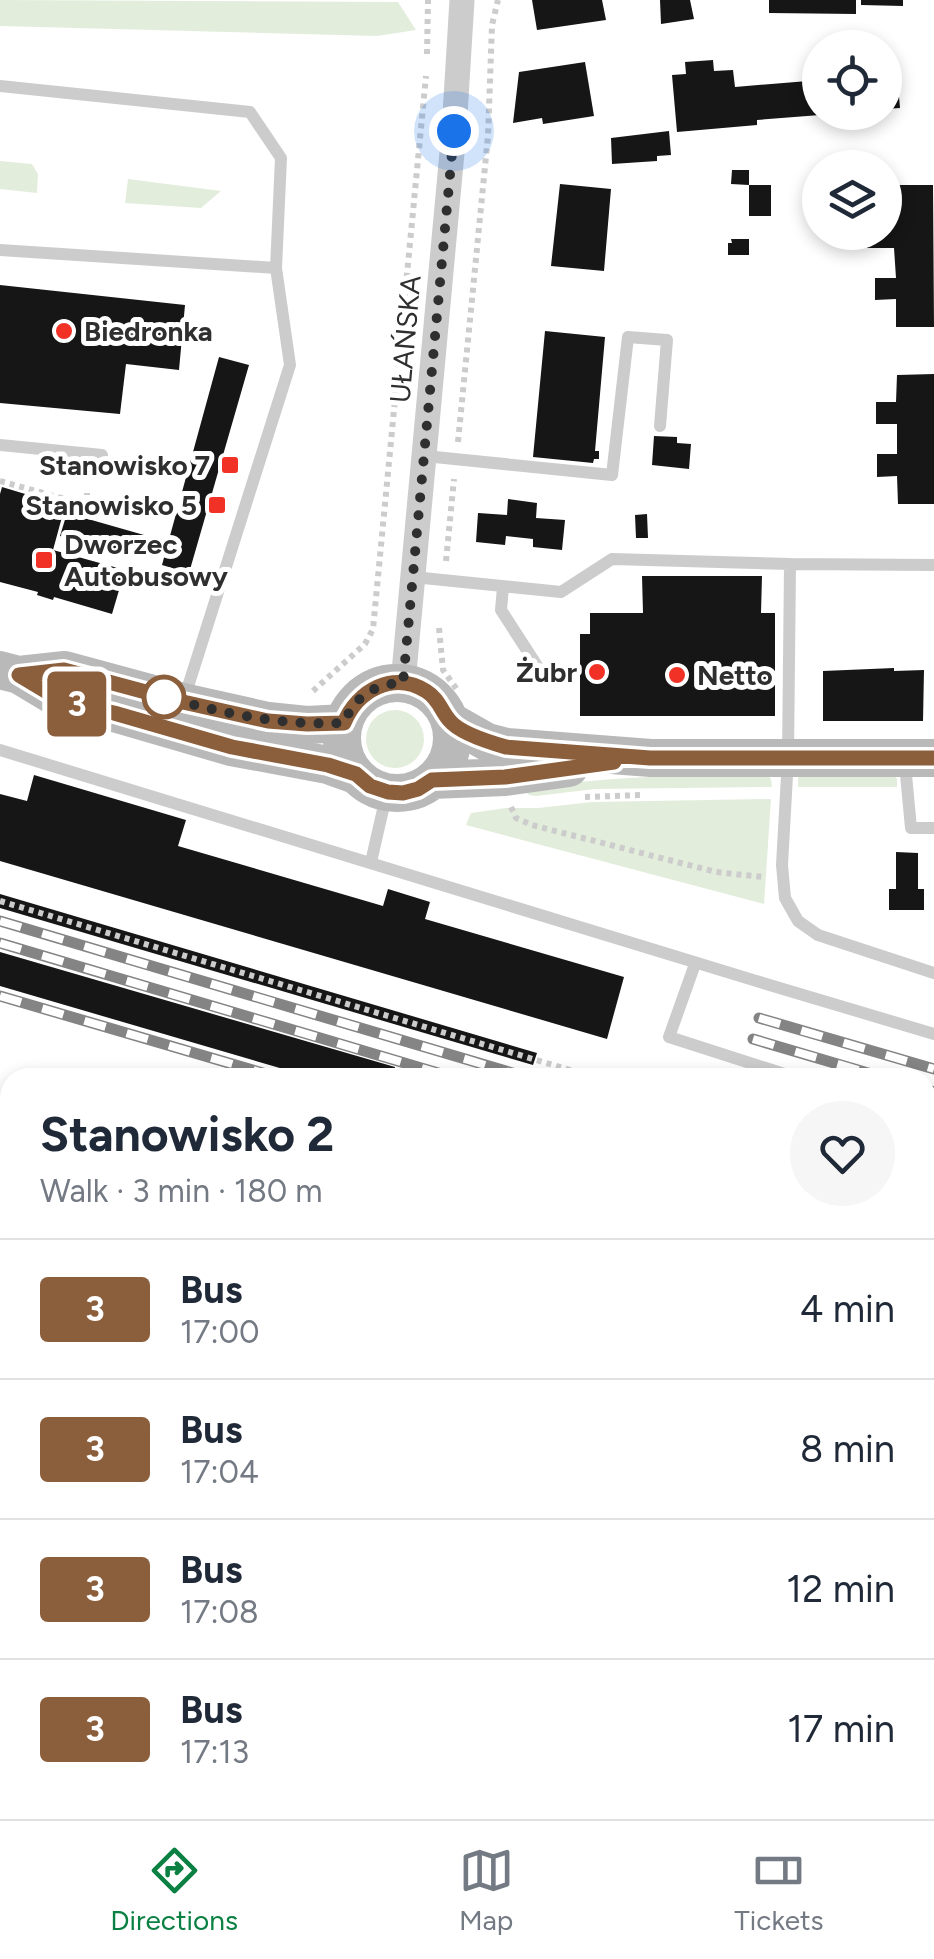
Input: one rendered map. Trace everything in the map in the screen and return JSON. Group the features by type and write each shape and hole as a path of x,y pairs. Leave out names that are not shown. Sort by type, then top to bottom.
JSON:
{"street":[{"name":"UŁAŃSKA","path":"403,683 454,131 462,0"},
{"path":"9,672 64,670 268,721 344,723"},
{"path":"9,672 64,702 232,747 328,765 372,783 403,793 432,780 450,754 450,722 445,710 427,691 403,683 378,686 366,692 349,711 342,741 346,759 372,783"},
{"path":"450,722 487,742 506,747 650,758 919,758"},
{"path":"432,780 505,777 650,758"}],"lane":[{"path":"0,86 250,112 282,158 276,268 290,365 183,702"},
{"path":"0,250 276,268"},
{"path":"424,456 612,475 628,337 666,340 660,426"},
{"path":"0,445 102,455"},
{"path":"413,578 562,592 612,559 934,564"},
{"path":"790,564 788,758 782,865 785,898 798,921 818,935 934,973"},
{"path":"502,587 500,610 543,675"},
{"path":"0,750 934,1034"},
{"path":"919,758 911,828 934,828"},
{"path":"372,783 372,862"},
{"path":"695,964 669,1037 766,1068"}],"path":[{"path":"301,700 365,644 373,629 424,99 428,0"},
{"path":"438,633 488,136 492,25 498,0"},
{"path":"0,480 111,512"},
{"path":"87,493 87,505"},
{"path":"508,802 516,818 532,825 716,872 768,877 784,883"},
{"path":"0,901 564,1068"}],"green space":[{"path":"0,0 398,2 416,30 377,36 0,26"},
{"path":"0,161 32,164 38,174 37,193 0,189"},
{"path":"128,179 221,191 201,208 125,203"},
{"path":"395,710 416,718 424,739 416,760 395,768 374,760 366,739 374,718"},
{"path":"802,774 893,774 897,787 798,787"},
{"path":"768,775 772,787 595,789 536,796 525,790 615,779"},
{"path":"771,799 764,904 466,825 471,813 506,808 592,802"}],"building":[{"path":"532,0 602,0 606,20 537,30"},
{"path":"660,0 690,0 694,19 661,24"},
{"path":"769,0 856,0 856,14 769,13"},
{"path":"861,0 903,0 903,6 861,5"},
{"path":"713,60 714,71 733,70 735,87 802,81 802,116 677,132 672,75 686,74 685,62"},
{"path":"585,62 594,116 543,124 542,118 513,123 519,72"},
{"path":"669,131 671,155 657,156 657,161 612,164 611,138"},
{"path":"732,170 749,170 749,185 731,184"},
{"path":"560,184 611,189 604,271 551,266"},
{"path":"749,185 771,185 771,216 749,216"},
{"path":"902,185 933,185 934,327 896,327 896,299 875,300 875,278 896,278 894,250 902,250"},
{"path":"731,239 749,239 749,255 728,255"},
{"name":"Biedronka","path":"0,285 185,305 179,370 126,364 120,414 0,403"},
{"path":"545,331 605,337 595,451 599,451 599,459 593,463 533,457"},
{"path":"219,357 249,365 189,573 162,565"},
{"path":"934,374 934,504 898,504 897,476 877,477 877,454 897,454 897,424 876,424 876,402 896,402 897,375"},
{"path":"654,436 677,437 677,443 691,444 689,469 652,465"},
{"name":"Dworzec Autobusowy","path":"2,487 65,506 53,550 125,570 112,614 0,582"},
{"path":"508,499 537,503 536,518 565,520 562,550 533,547 533,539 506,536 505,545 476,542 478,513 507,515"},
{"path":"67,513 144,535 137,558 60,536"},
{"path":"647,514 648,538 636,538 635,515"},
{"name":"Netto","path":"642,576 762,576 761,613 775,613 775,716 580,716 580,634 590,634 590,613 643,613"},
{"path":"924,670 923,721 823,721 823,671"},
{"path":"34,775 186,820 178,846 383,906 388,889 430,902 425,919 624,977 607,1039 0,861 0,794 27,801"},
{"path":"896,852 918,853 918,889 924,889 924,910 889,910 889,889 896,889"},
{"path":"0,894 537,1053 533,1065 0,908"},
{"path":"0,952 395,1067 280,1068 0,986"}],"railway":[{"path":"0,921 495,1068"},
{"path":"0,943 421,1068"},
{"path":"0,996 246,1068"},
{"path":"759,1018 931,1068"},
{"path":"753,1039 851,1068"}],"bus line":[{"name":"3","path":"614,762 505,777 432,780 418,789 388,792 370,786 356,774 328,765 232,747 64,702 19,675 64,670 230,713 307,724 344,723 366,692 390,683 403,683 427,691 445,710 450,722 487,742 506,747 650,758 934,758"}],"place":[{"name":"Biedronka","path":"64,331"},
{"name":"Stanowisko 7","path":"230,465"},
{"name":"Stanowisko 5","path":"217,505"},
{"name":"Dworzec Autobusowy","path":"44,560"},
{"name":"Żubr","path":"597,672"},
{"name":"Netto","path":"677,675"}],"route":[{"path":"164,697 153,694 268,721 344,723 366,692 390,683 403,683 454,131"}]}
